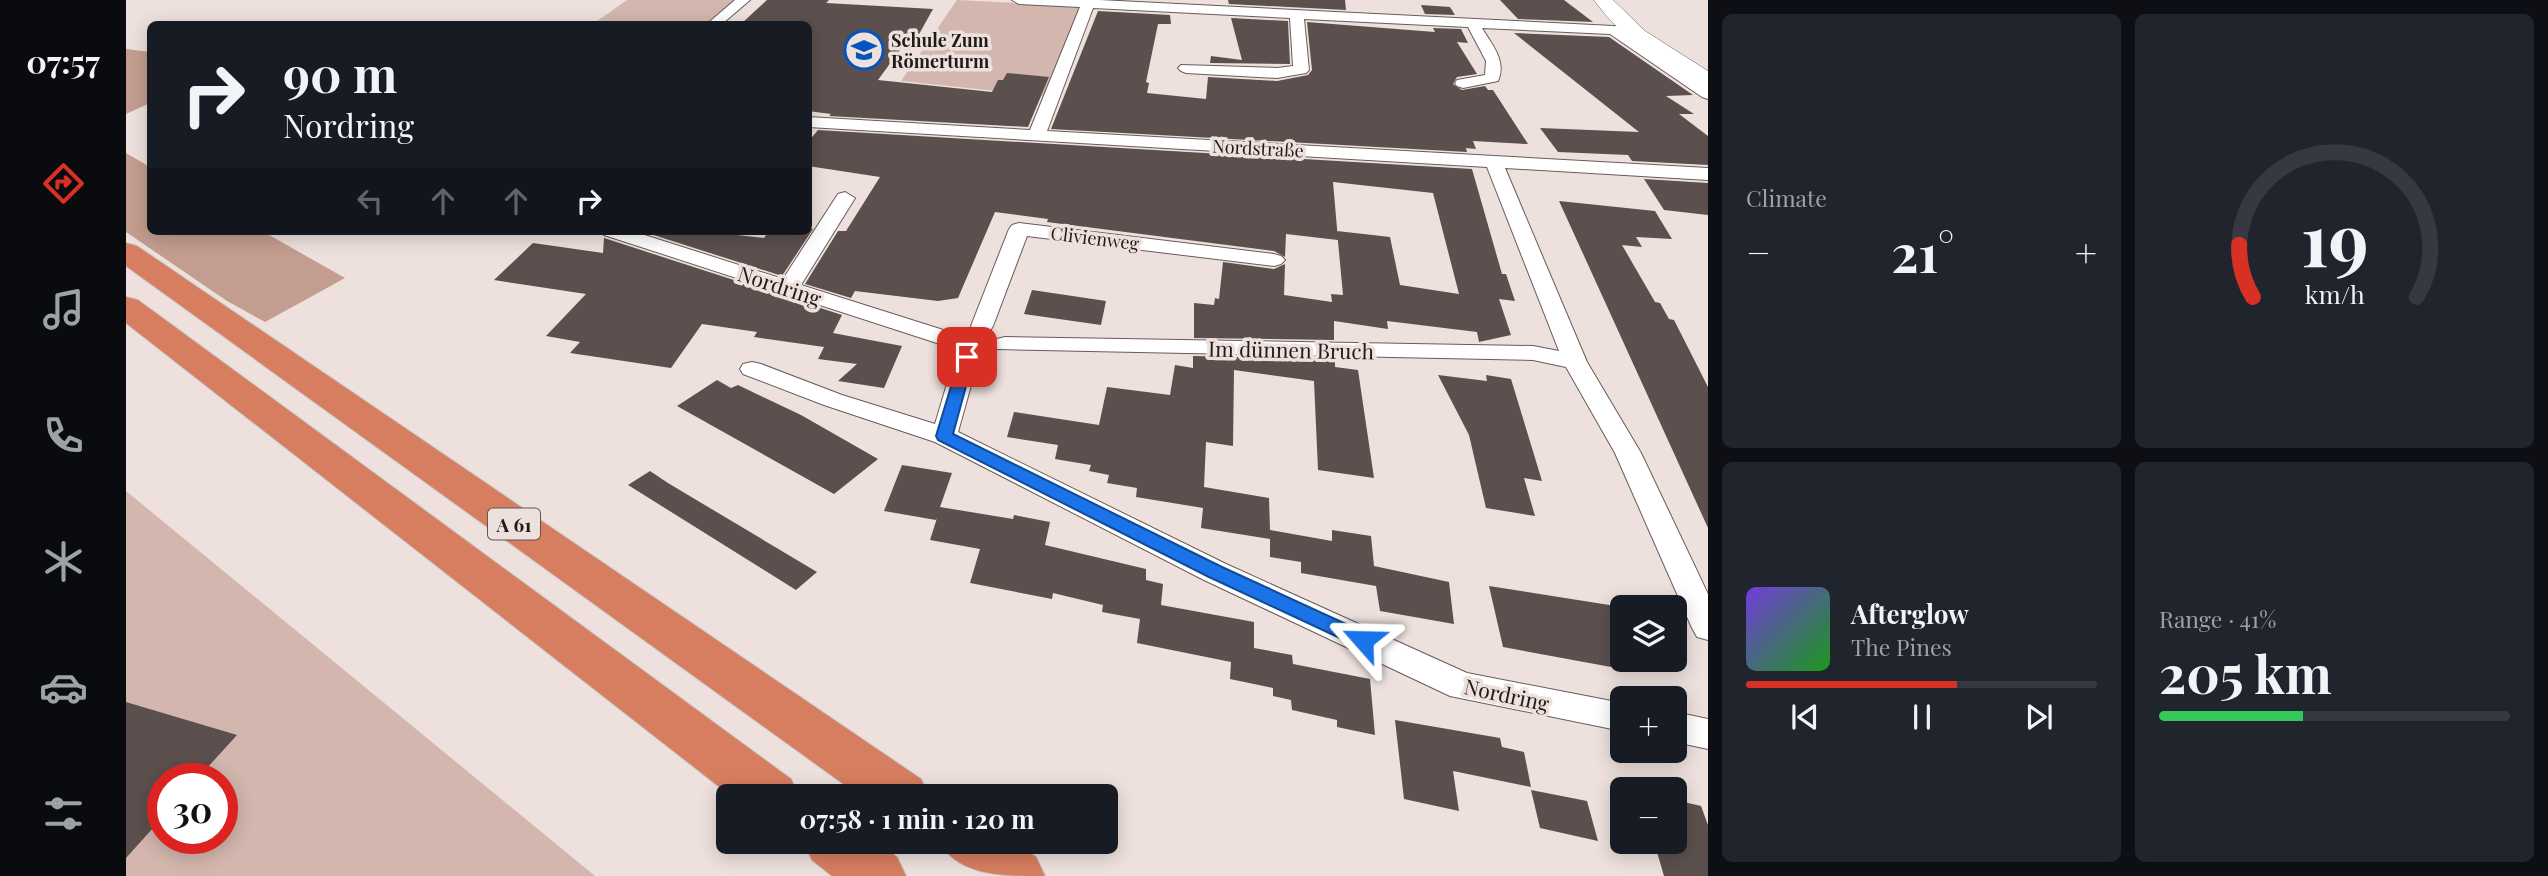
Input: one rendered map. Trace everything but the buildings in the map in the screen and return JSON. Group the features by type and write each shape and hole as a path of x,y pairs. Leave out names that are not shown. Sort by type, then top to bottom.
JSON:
{"highway":[{"name":"A 61","path":"126,252 885,784"},
{"path":"126,307 756,784"},
{"path":"848,854 877,876"},
{"path":"984,854 1016,876"}],"street":[{"path":"718,21 743,0"},
{"path":"1019,0 1624,31 1708,81"},
{"path":"1603,0 1624,31 1708,94"},
{"path":"1036,136 1088,4"},
{"path":"1186,68 1277,73 1301,70 1297,15"},
{"path":"1463,83 1492,78 1494,61 1473,23"},
{"name":"Nordstraße","path":"812,122 1708,174"},
{"path":"1493,160 1575,362 1628,453 1708,628"},
{"path":"788,288 845,198"},
{"path":"812,216 832,218"},
{"name":"Clivienweg","path":"982,326 1019,229 1274,260"},
{"name":"Nordring","path":"651,237 958,348"},
{"path":"944,436 961,328 982,326 999,333 1005,344 996,355 987,358 958,348"},
{"name":"Im dünnen Bruch","path":"1005,344 1533,353 1575,362"},
{"name":"Nordring","path":"752,369 833,400 944,436 1215,572 1462,686 1610,715"},
{"path":"1687,730 1708,734"}],"shaded area":[{"path":"627,0 735,0 709,21 597,21"},
{"path":"957,0 1080,6 1043,96 901,81"},
{"path":"126,49 147,52 147,104 126,114"},
{"path":"126,153 147,165 147,235 269,235 345,278 265,322 227,301 126,232"},
{"path":"126,491 595,876 126,876"}],"place":[{"name":"Schule Zum Römerturm","path":"864,50"}],"route":[{"path":"967,357 944,436 1215,572 1363,640"}]}
